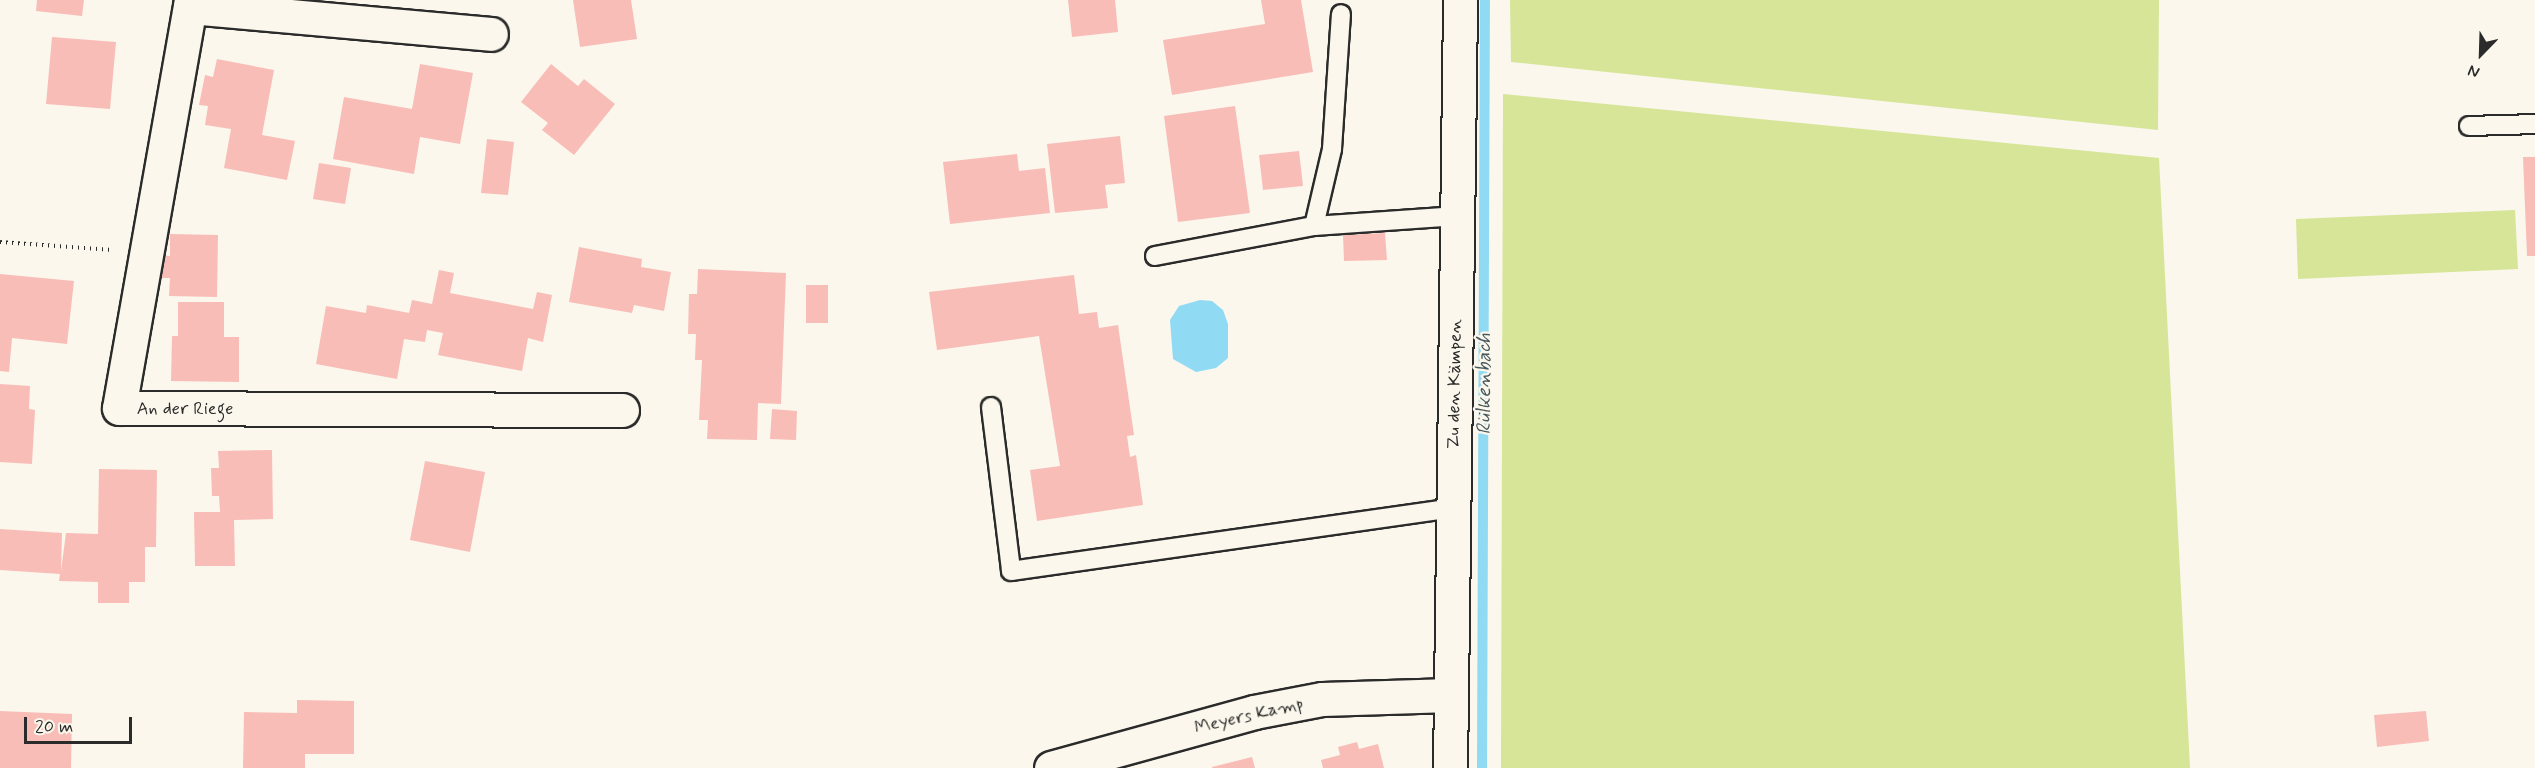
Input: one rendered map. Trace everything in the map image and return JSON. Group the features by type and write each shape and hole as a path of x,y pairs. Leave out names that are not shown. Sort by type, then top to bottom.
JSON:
{"street":[{"name":"Zu den Kämpen","path":"1450,768 1460,0"},
{"name":"An der Riege","path":"491,34 191,4 119,408 622,410"},
{"name":"Meyers Kamp","path":"1051,768 1254,712 1322,699 1451,695"}],"lane":[{"path":"1314,226 1332,149 1341,14"},
{"path":"2469,126 2535,124"},
{"path":"1155,256 1314,226 1458,216"},
{"path":"991,407 1011,571 1453,508"}],"path":[{"path":"0,242 147,252"}],"green space":[{"path":"1510,0 2159,0 2158,130 1511,62"},
{"path":"1503,94 2159,158 2190,768 1501,768"},
{"path":"2515,210 2518,269 2298,279 2296,219"}],"water":[{"path":"1200,300 1212,301 1223,310 1228,324 1228,358 1216,368 1196,372 1173,359 1170,320 1179,306"}],"building":[{"path":"37,0 84,0 82,16 36,11"},
{"path":"573,0 631,0 637,39 580,47"},
{"path":"1068,0 1115,0 1118,32 1072,37"},
{"path":"1261,0 1301,0 1313,72 1172,95 1163,40 1265,24"},
{"path":"52,37 116,42 110,109 46,104"},
{"path":"217,59 274,70 262,135 295,141 287,180 224,168 231,129 205,125 208,106 199,105 205,75 213,77"},
{"path":"420,64 473,73 460,144 420,137 414,174 333,159 344,97 412,109"},
{"path":"551,64 578,86 584,79 615,104 574,155 542,130 548,123 521,102"},
{"path":"1235,106 1250,213 1178,222 1164,116"},
{"path":"1120,136 1125,183 1105,185 1108,208 1055,213 1047,144"},
{"path":"487,139 514,142 508,195 481,193"},
{"path":"1299,151 1303,186 1263,190 1259,155"},
{"path":"1017,154 1019,171 1045,168 1050,213 950,224 943,162"},
{"path":"2523,157 2535,157 2535,256 2527,256"},
{"path":"319,163 351,168 345,204 313,199"},
{"path":"1385,233 1387,260 1344,261 1343,235"},
{"path":"170,234 218,235 217,297 169,296 170,278 160,278 160,255 170,256"},
{"path":"579,247 642,259 641,267 671,272 664,311 634,305 632,313 569,302"},
{"path":"698,269 786,273 781,404 758,403 757,440 707,439 708,420 699,420 702,360 695,360 696,334 688,334 689,294 697,294"},
{"path":"439,270 454,273 450,293 533,309 537,292 552,295 543,342 528,338 522,371 438,355 443,333 427,330 425,342 404,339 397,379 316,364 326,306 366,313 367,305 409,313 412,300 432,304"},
{"path":"0,274 74,281 67,344 12,338 9,372 0,371"},
{"path":"1074,275 1079,314 1097,312 1099,328 1118,325 1134,435 1127,436 1130,457 1136,455 1143,505 1037,521 1030,470 1060,466 1039,336 937,350 929,292"},
{"path":"806,285 828,285 828,323 806,323"},
{"path":"178,302 224,302 224,337 239,337 239,382 171,381 172,336 178,336"},
{"path":"0,384 30,386 29,409 35,410 32,464 0,462"},
{"path":"772,409 797,411 796,440 770,439"},
{"path":"272,450 273,519 234,520 235,566 195,566 194,512 220,512 219,496 212,496 211,468 219,468 218,451"},
{"path":"425,461 485,472 470,552 410,540"},
{"path":"99,469 157,470 156,547 145,547 145,582 129,582 129,603 98,603 98,582 59,581 60,574 0,570 0,529 62,533 61,571 66,533 98,534"},
{"path":"297,700 354,701 354,754 305,754 305,768 243,768 244,712 297,713"},
{"path":"0,711 72,714 71,768 0,768"},
{"path":"2426,711 2429,741 2377,747 2374,715"},
{"path":"1357,742 1359,749 1378,744 1384,768 1323,768 1321,760 1340,755 1338,747"},
{"path":"1252,757 1255,768 1212,768 1212,767"}],"waterway":[{"name":"Rülkenbach","path":"1482,768 1485,0"}]}
